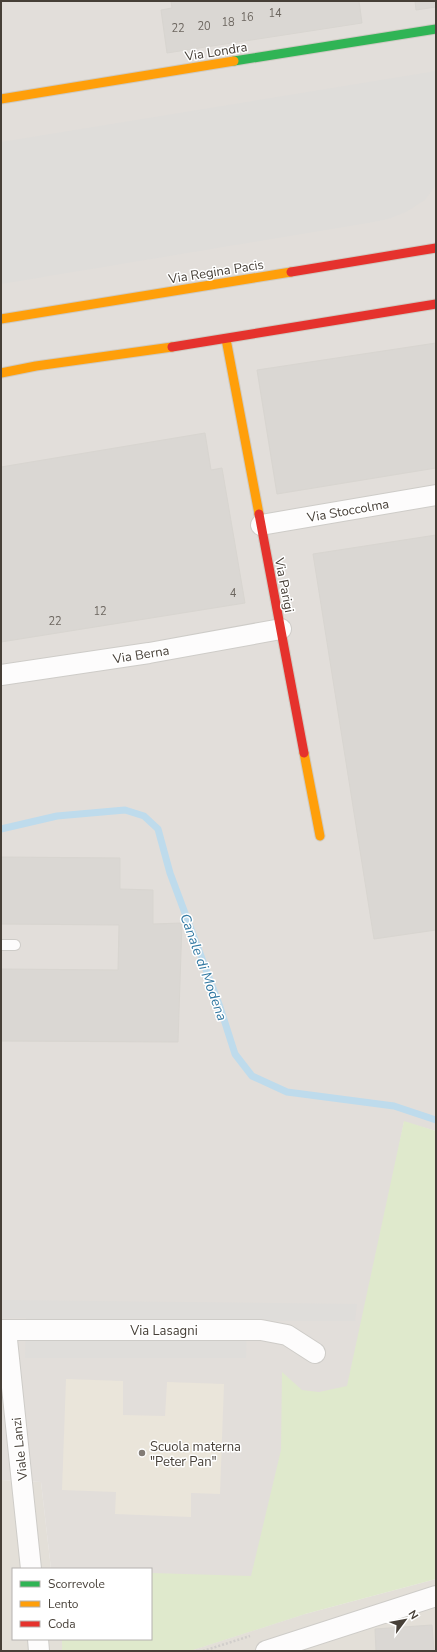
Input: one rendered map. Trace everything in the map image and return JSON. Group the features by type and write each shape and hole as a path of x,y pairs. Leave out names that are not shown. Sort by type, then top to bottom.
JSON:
{"street":[{"name":"Via Londra","path":"1,98 436,29"},
{"name":"Via Regina Pacis","path":"1,319 436,248"},
{"path":"1,373 36,366 226,339 436,304"},
{"name":"Via Parigi","path":"226,339 320,836"},
{"name":"Via Stoccolma","path":"261,525 436,494"},
{"name":"Via Berna","path":"1,675 149,653 281,629"},
{"name":"Via Lasagni","path":"4,1330 261,1330 287,1335 315,1353"},
{"name":"Viale Lanzi","path":"4,1330 31,1568"},
{"path":"266,1651 436,1596"},
{"path":"38,1640 39,1651"}],"lane":[{"path":"1,945 15,945"}],"shaded area":[{"path":"1,1 436,1 436,1131 404,1122 305,1614 190,1651 62,1651 62,1640 152,1640 152,1568 51,1568 41,1482 1,1480"},
{"path":"436,71 436,185 425,200 406,212 388,219 368,223 1,284 1,142"},
{"path":"1,1300 357,1304 355,1321 247,1321 246,1358 25,1358 26,1318 1,1318"},
{"name":"Scuola materna \"Peter Pan\"","path":"66,1379 123,1381 123,1415 165,1416 167,1382 224,1384 220,1494 191,1493 191,1517 115,1514 116,1492 62,1490"},
{"path":"1,1480 41,1482 51,1568 12,1568 12,1640 62,1640 62,1651 1,1651"},
{"path":"436,1579 436,1651 190,1651 305,1614"}],"green space":[{"path":"404,1121 436,1131 436,1579 305,1614 190,1651 62,1651 62,1640 152,1640 152,1573 251,1576 281,1450 282,1372 302,1390 319,1392 347,1386"}],"building":[{"path":"171,1 359,1 362,23 167,53 161,10 172,8"},
{"path":"415,1 436,1 436,7 416,10"},
{"path":"436,343 436,468 277,494 257,370"},
{"path":"205,433 211,470 222,468 245,603 1,642 1,467"},
{"path":"436,535 436,930 374,939 313,554"},
{"path":"1,857 120,858 120,889 153,890 153,924 182,923 178,1042 1,1041 1,969 118,970 119,925 1,924"},
{"path":"432,1625 434,1651 376,1651 375,1629"}],"waterway":[{"name":"Canale di Modena","path":"1,829 57,816 125,810 144,816 158,829 170,873 220,1007 235,1054 252,1076 287,1092 394,1106 436,1120"}],"traffic: fast":[{"path":"234,61 436,29"}],"traffic: slow":[{"path":"1,99 234,61"},
{"path":"1,319 291,272"},
{"path":"226,339 259,514"},
{"path":"1,373 36,366 172,347"},
{"path":"304,753 320,836"}],"traffic: jam":[{"path":"291,272 436,248"},
{"path":"172,347 436,304"},
{"path":"259,514 304,753"}],"place":[{"name":"Scuola materna \"Peter Pan\"","path":"142,1453"}]}
